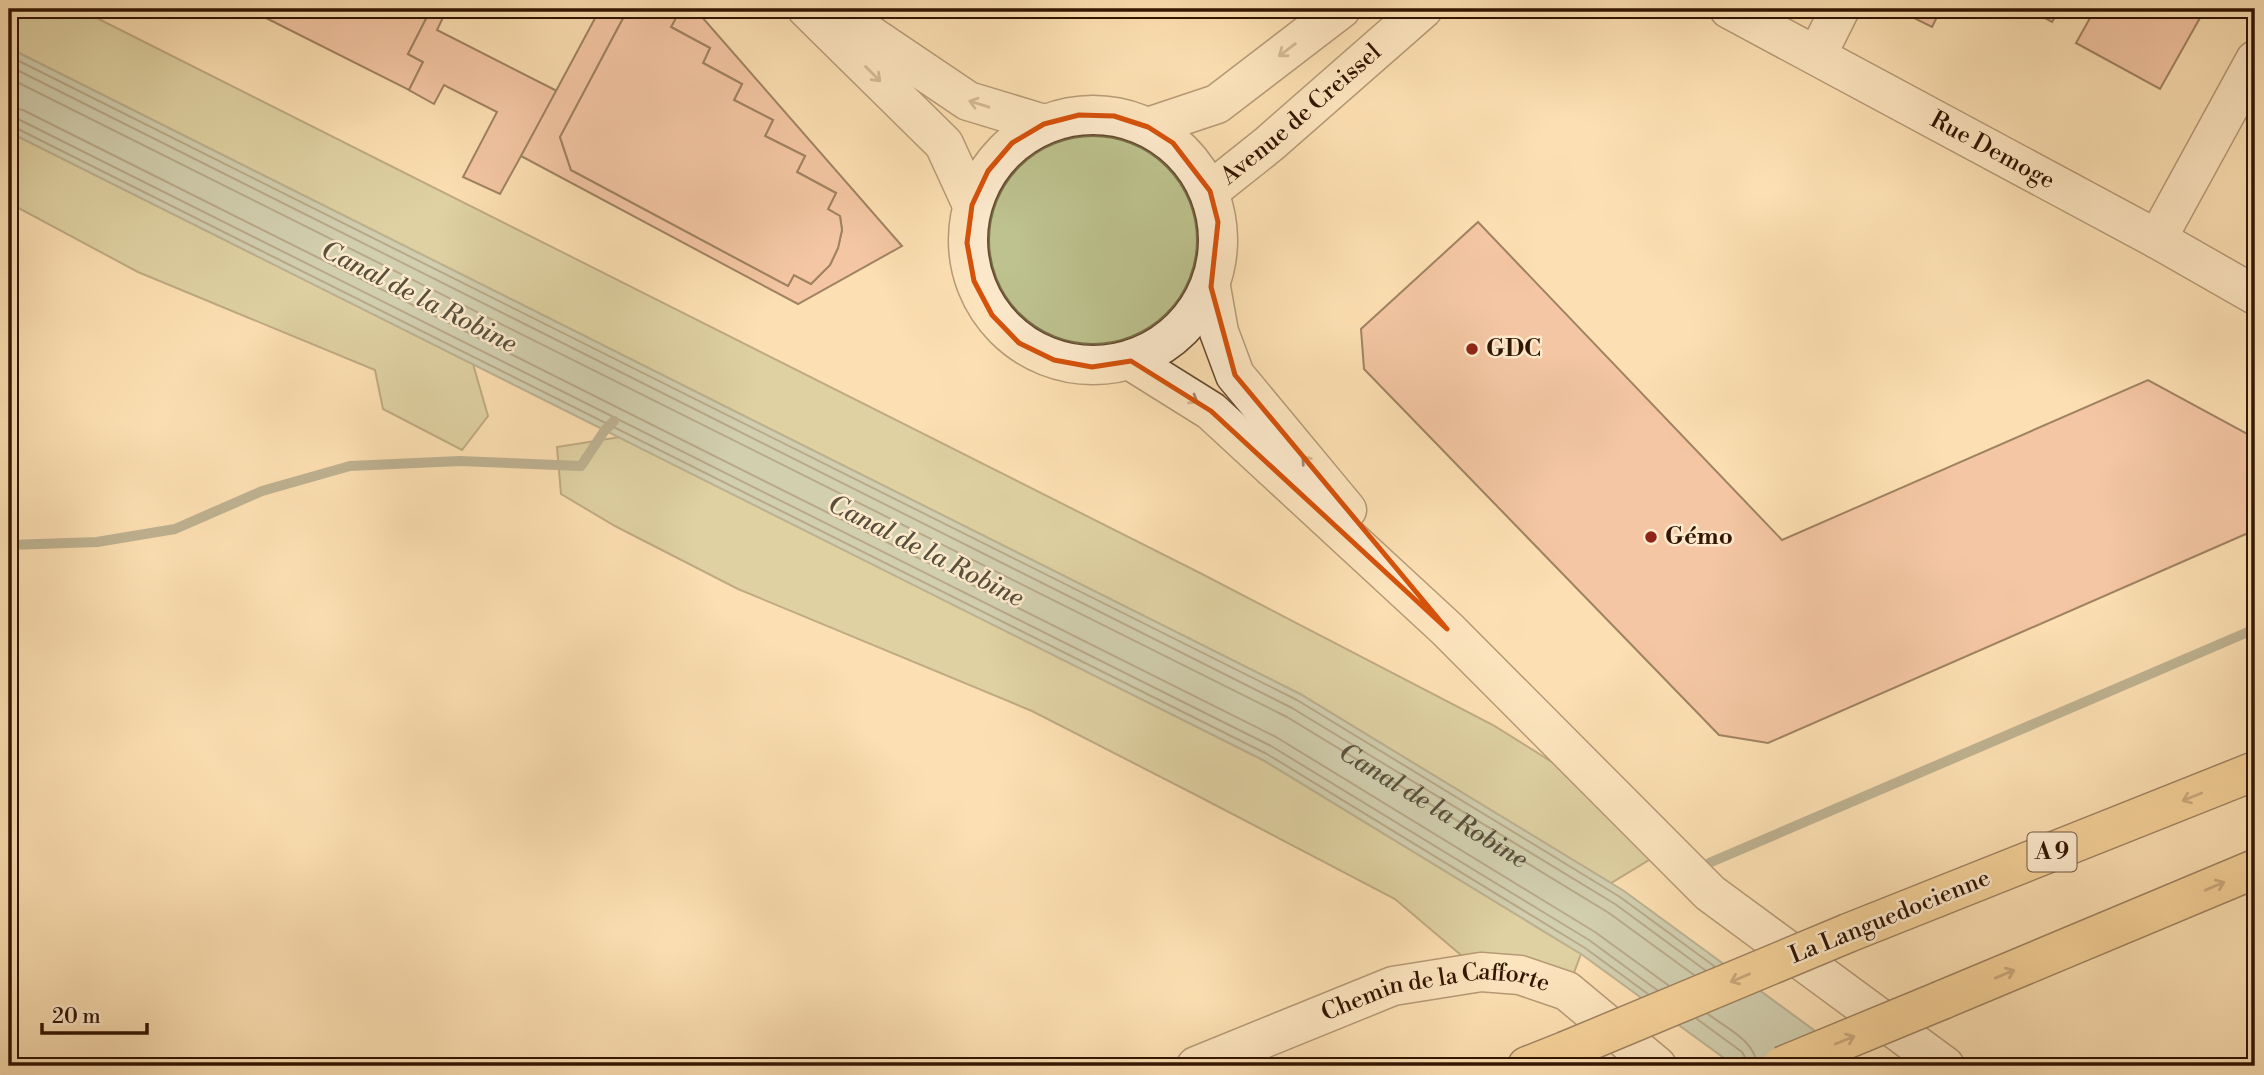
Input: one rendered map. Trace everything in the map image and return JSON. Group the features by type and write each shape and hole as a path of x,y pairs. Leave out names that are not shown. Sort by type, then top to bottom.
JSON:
{"highway":[{"name":"La Languedocienne","path":"1527,1066 1849,933 2255,771"},
{"path":"1782,1066 2255,869"}],"street":[{"path":"807,9 944,144 972,205"},
{"path":"831,9 968,101 1044,124"},
{"path":"1148,127 1217,104 1341,9"},
{"name":"Avenue de Creissel","path":"1209,191 1269,144 1423,9"},
{"name":"Rue Demoge","path":"1729,9 2157,239 2255,295"},
{"path":"1817,55 1840,9"},
{"path":"2157,239 2255,60"},
{"path":"1079,115 1114,116 1148,127 1173,143 1194,164 1209,191 1218,222 1219,255 1211,287 1192,319 1164,344 1131,361 1092,366 1054,360 1019,343 992,316 974,281 967,243 972,205 988,171 1012,143 1044,124 1079,115"},
{"path":"1211,287 1219,332 1235,375 1447,629"},
{"path":"1131,361 1211,411 1447,629 1710,893 1944,1066"},
{"name":"Chemin de la Cafforte","path":"1196,1066 1393,986 1481,972 1520,975 1567,991 1657,1066"}],"highlighted area":[{"path":"1079,115 1114,116 1148,127 1173,143 1210,191 1218,222 1211,287 1235,375 1447,629 1211,411 1131,361 1092,367 1054,360 1019,343 992,315 974,281 967,243 972,205 988,171 1012,143 1044,124"}],"green space":[{"path":"9,9 79,9 1200,573 1493,725 1627,809 1667,849 1611,883 1300,694 9,48"},
{"path":"9,132 473,364 488,416 462,450 383,409 375,370 138,272 9,203"},
{"path":"1093,136 1133,144 1166,167 1189,200 1197,240 1189,280 1166,313 1133,336 1093,344 1053,336 1020,313 997,280 989,240 997,200 1020,167 1053,144"},
{"path":"620,437 1263,760 1581,954 1567,991 1481,972 1395,899 1196,795 1032,711 738,589 615,526 561,494 557,447"}],"water":[{"name":"Canal de la Robine","path":"9,48 1300,694 1624,891 1863,1066 1735,1066 1581,954 1263,760 9,132"}],"building":[{"path":"271,9 431,9 408,54 423,62 409,90 266,18"},
{"path":"431,9 447,9 437,30 557,91 500,194 463,177 497,112 444,85 434,104 409,90 423,62 408,54"},
{"path":"600,9 628,9 560,137 571,170 788,286 794,275 811,284 830,265 842,230 840,216 828,209 836,193 797,172 805,156 765,136 773,120 734,100 742,84 703,63 710,48 671,27 679,12 673,9 695,9 902,246 798,304 521,156"},
{"path":"628,9 673,9 679,12 671,27 710,48 703,63 742,84 734,100 773,120 765,136 805,156 797,172 836,193 828,209 840,216 842,230 838,248 830,265 811,284 794,275 788,286 571,170 560,137"},
{"path":"1896,9 1941,9 1932,27"},
{"path":"2028,9 2060,9 2052,22"},
{"path":"2095,9 2205,9 2160,89 2076,43"},
{"path":"1478,222 1782,540 2148,380 2255,438 2255,530 1768,743 1719,735 1364,369 1361,329"}],"waterway":[{"path":"9,545 97,542 175,529 262,491 350,466 460,461 581,466 614,421"},
{"path":"1709,863 2255,629"}],"place":[{"name":"GDC","path":"1472,349"},
{"name":"Gémo","path":"1651,537"}]}
